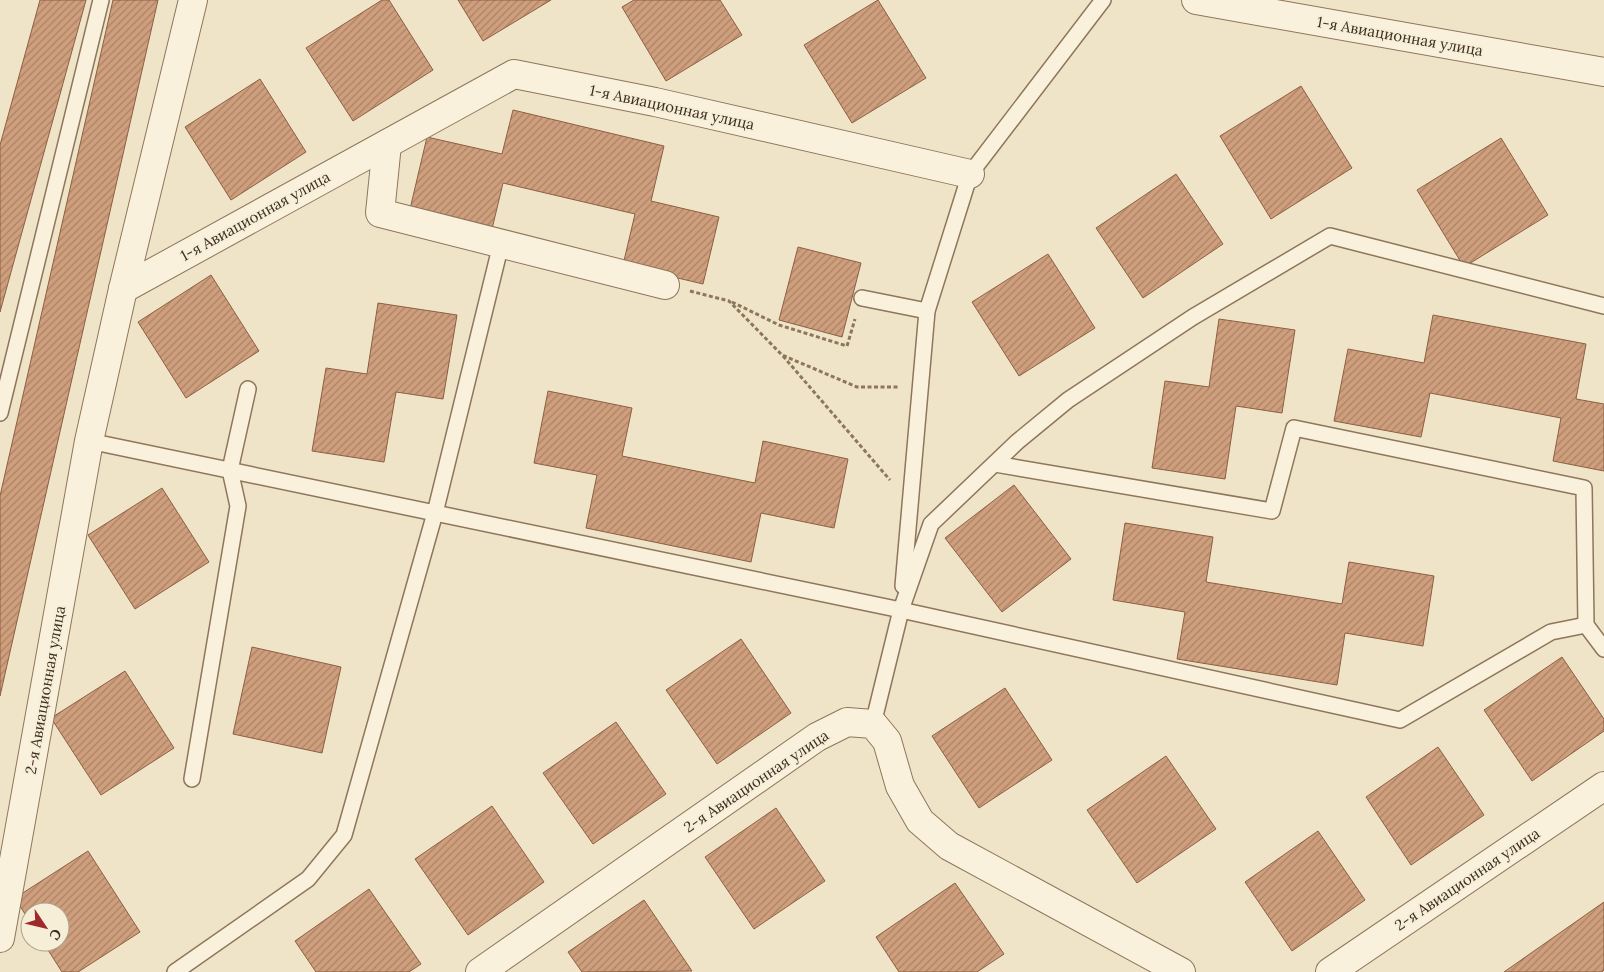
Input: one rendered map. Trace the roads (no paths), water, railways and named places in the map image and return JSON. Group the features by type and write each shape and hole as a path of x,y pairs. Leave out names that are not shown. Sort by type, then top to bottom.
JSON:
{"street":[{"path":"90,441 123,289 193,0"},
{"name":"1-я Авиационная улица","path":"1196,0 1604,72"},
{"name":"1-я Авиационная улица","path":"123,289 514,74 655,102 970,174"},
{"path":"387,144 380,213 665,285"},
{"name":"2-я Авиационная улица","path":"0,938 90,441"},
{"name":"2-я Авиационная улица","path":"480,972 817,737 847,722 873,724"},
{"path":"873,724 887,741 900,786 920,821 949,846 1181,972"},
{"name":"2-я Авиационная улица","path":"1330,972 1604,786"}],"lane":[{"path":"0,413 101,0"},
{"path":"901,610 927,311 970,174 1103,0"},
{"path":"873,724 901,610 931,524 1017,442 1068,400 1194,317 1330,236 1604,306"},
{"path":"174,972 308,879 344,835 435,513 501,244"},
{"path":"862,298 927,311"},
{"path":"192,779 238,506 230,470 248,389"},
{"path":"995,464 1272,511 1294,428 1584,488 1586,625 1604,649"},
{"path":"90,441 901,610 1400,720 1552,632 1586,625"}]}
